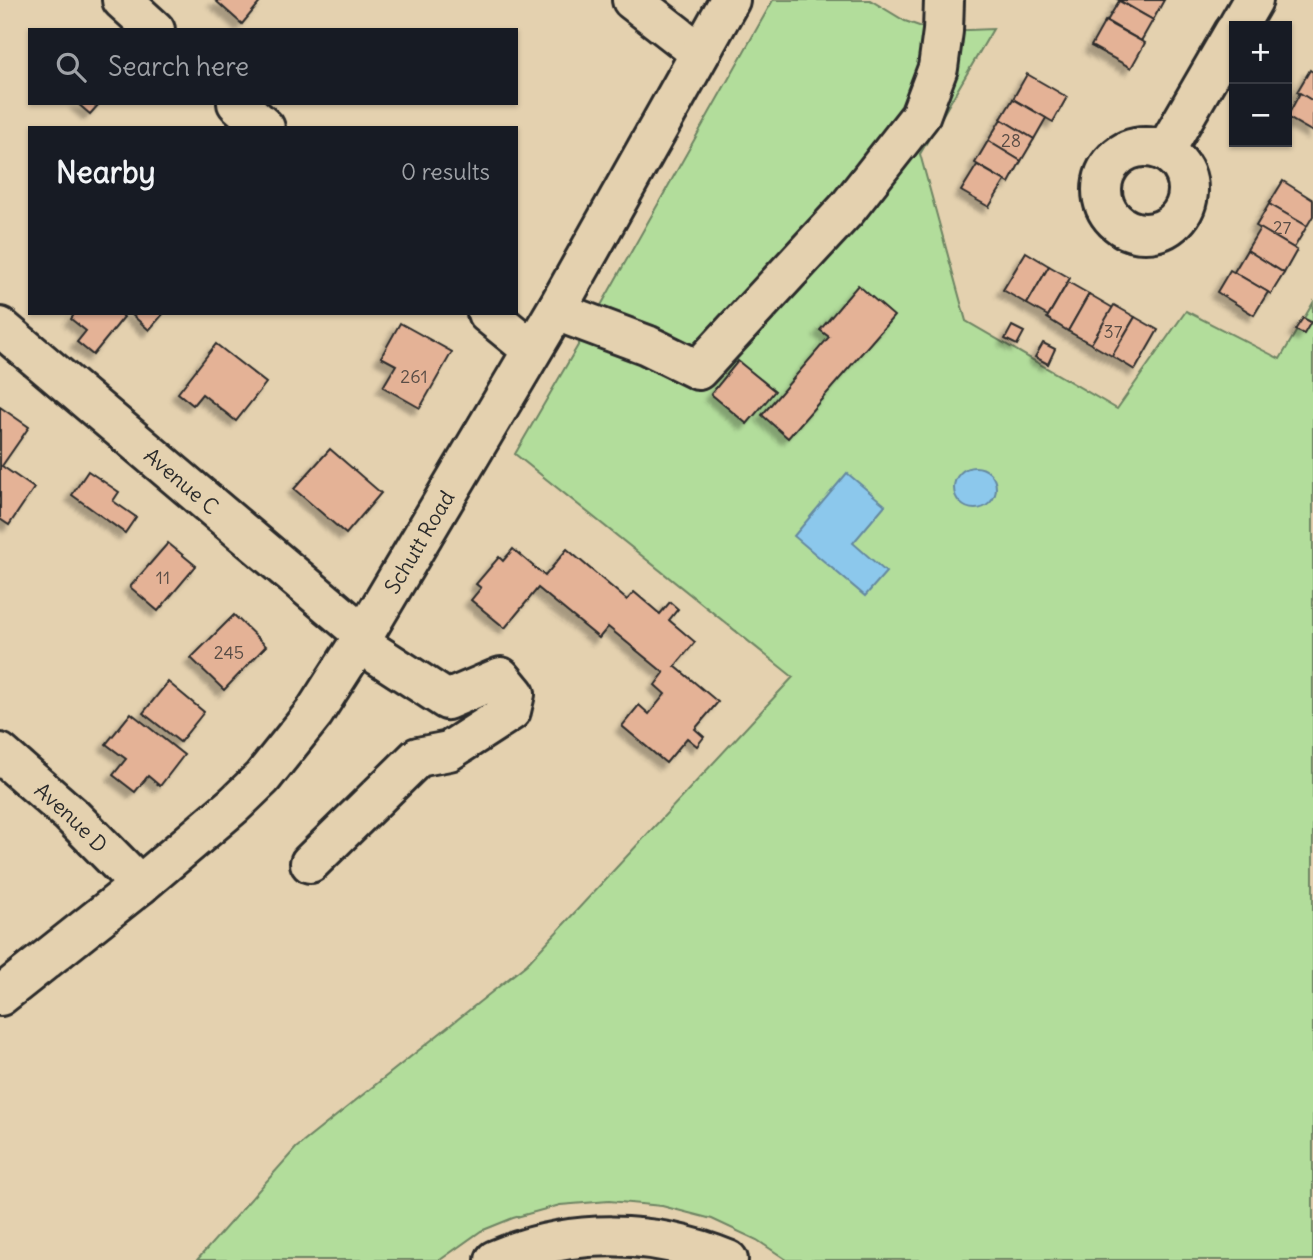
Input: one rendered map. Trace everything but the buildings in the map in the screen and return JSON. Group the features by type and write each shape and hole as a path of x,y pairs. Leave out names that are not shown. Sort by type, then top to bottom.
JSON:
{"street":[{"path":"122,0 153,28"},
{"path":"632,0 701,52"},
{"name":"Schutt Road","path":"0,996 234,805 262,778 314,713 362,639 558,307 730,0"},
{"path":"558,307 572,317 647,345 698,370 846,209 920,117 938,68 944,0"},
{"path":"1241,21 1253,0"},
{"path":"1164,151 1229,40"},
{"path":"239,105 263,126"},
{"path":"489,315 532,350"},
{"name":"Avenue C","path":"0,327 362,639 447,700"},
{"path":"310,863 418,757 428,726 447,700 501,677 515,694 512,710 449,751 418,757"},
{"name":"Avenue D","path":"0,753 70,814 139,885"},
{"path":"495,1260 549,1242 585,1236 663,1240 729,1260"}],"green space":[{"path":"773,0 870,0 905,21 925,28 944,31 993,29 920,154 966,321 1117,409 1186,311 1280,359 1313,303 1313,1260 787,1260 757,1240 712,1219 662,1206 609,1201 560,1205 513,1218 481,1231 440,1260 197,1260 296,1148 527,964 793,677 515,454"}],"water":[{"path":"975,467 990,473 996,488 990,503 975,509 960,503 954,488 960,473"},
{"path":"847,473 885,505 853,543 886,572 865,596 794,536"}]}
